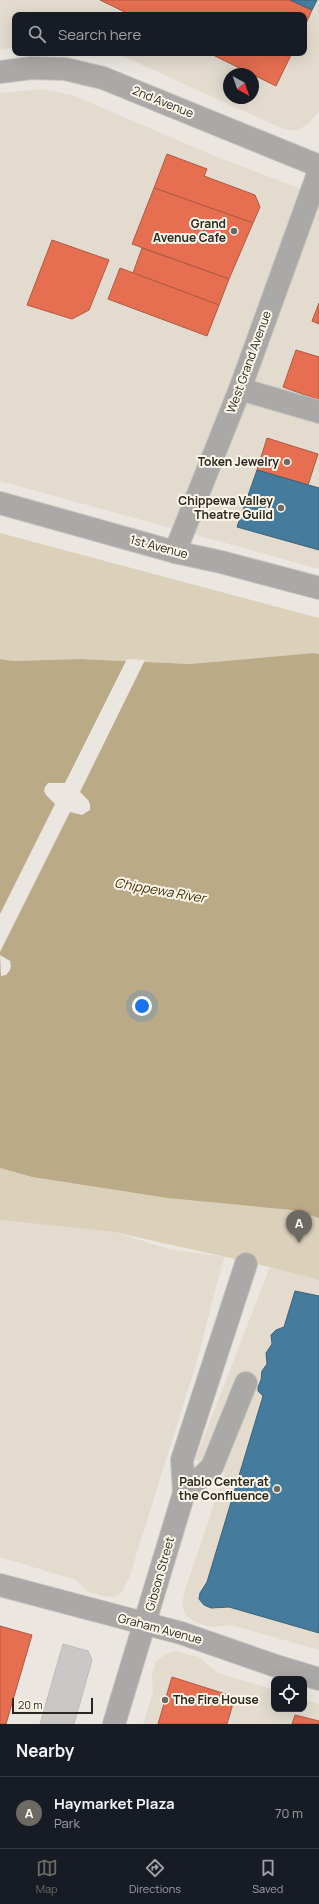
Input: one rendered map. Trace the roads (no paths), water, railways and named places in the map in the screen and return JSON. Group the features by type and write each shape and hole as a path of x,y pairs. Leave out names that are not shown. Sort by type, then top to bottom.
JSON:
{"street":[{"name":"2nd Avenue","path":"0,72 31,68 65,69 103,78 319,166"},
{"name":"West Grand Avenue","path":"175,552 240,389 319,171"},
{"path":"240,389 319,412"},
{"name":"1st Avenue","path":"0,503 175,552 220,562 319,588"},
{"path":"184,1493 182,1460 246,1264"},
{"path":"184,1493 212,1467 246,1383"},
{"name":"Gibson Street","path":"114,1724 184,1493"},
{"name":"Graham Avenue","path":"0,1585 145,1625 181,1633 276,1666 319,1679"}],"water":[{"name":"Chippewa River","path":"314,653 319,654 319,1218 291,1210 167,1198 32,1177 0,1168 0,659 13,661 80,659 190,664"}],"place":[{"name":"Grand Avenue Cafe","path":"234,231"},
{"name":"Token Jewelry","path":"287,462"},
{"name":"Chippewa Valley Theatre Guild","path":"281,508"},
{"name":"Haymarket Plaza","path":"299,1243"},
{"name":"Pablo Center at the Confluence","path":"277,1489"},
{"name":"The Fire House","path":"165,1700"}]}
